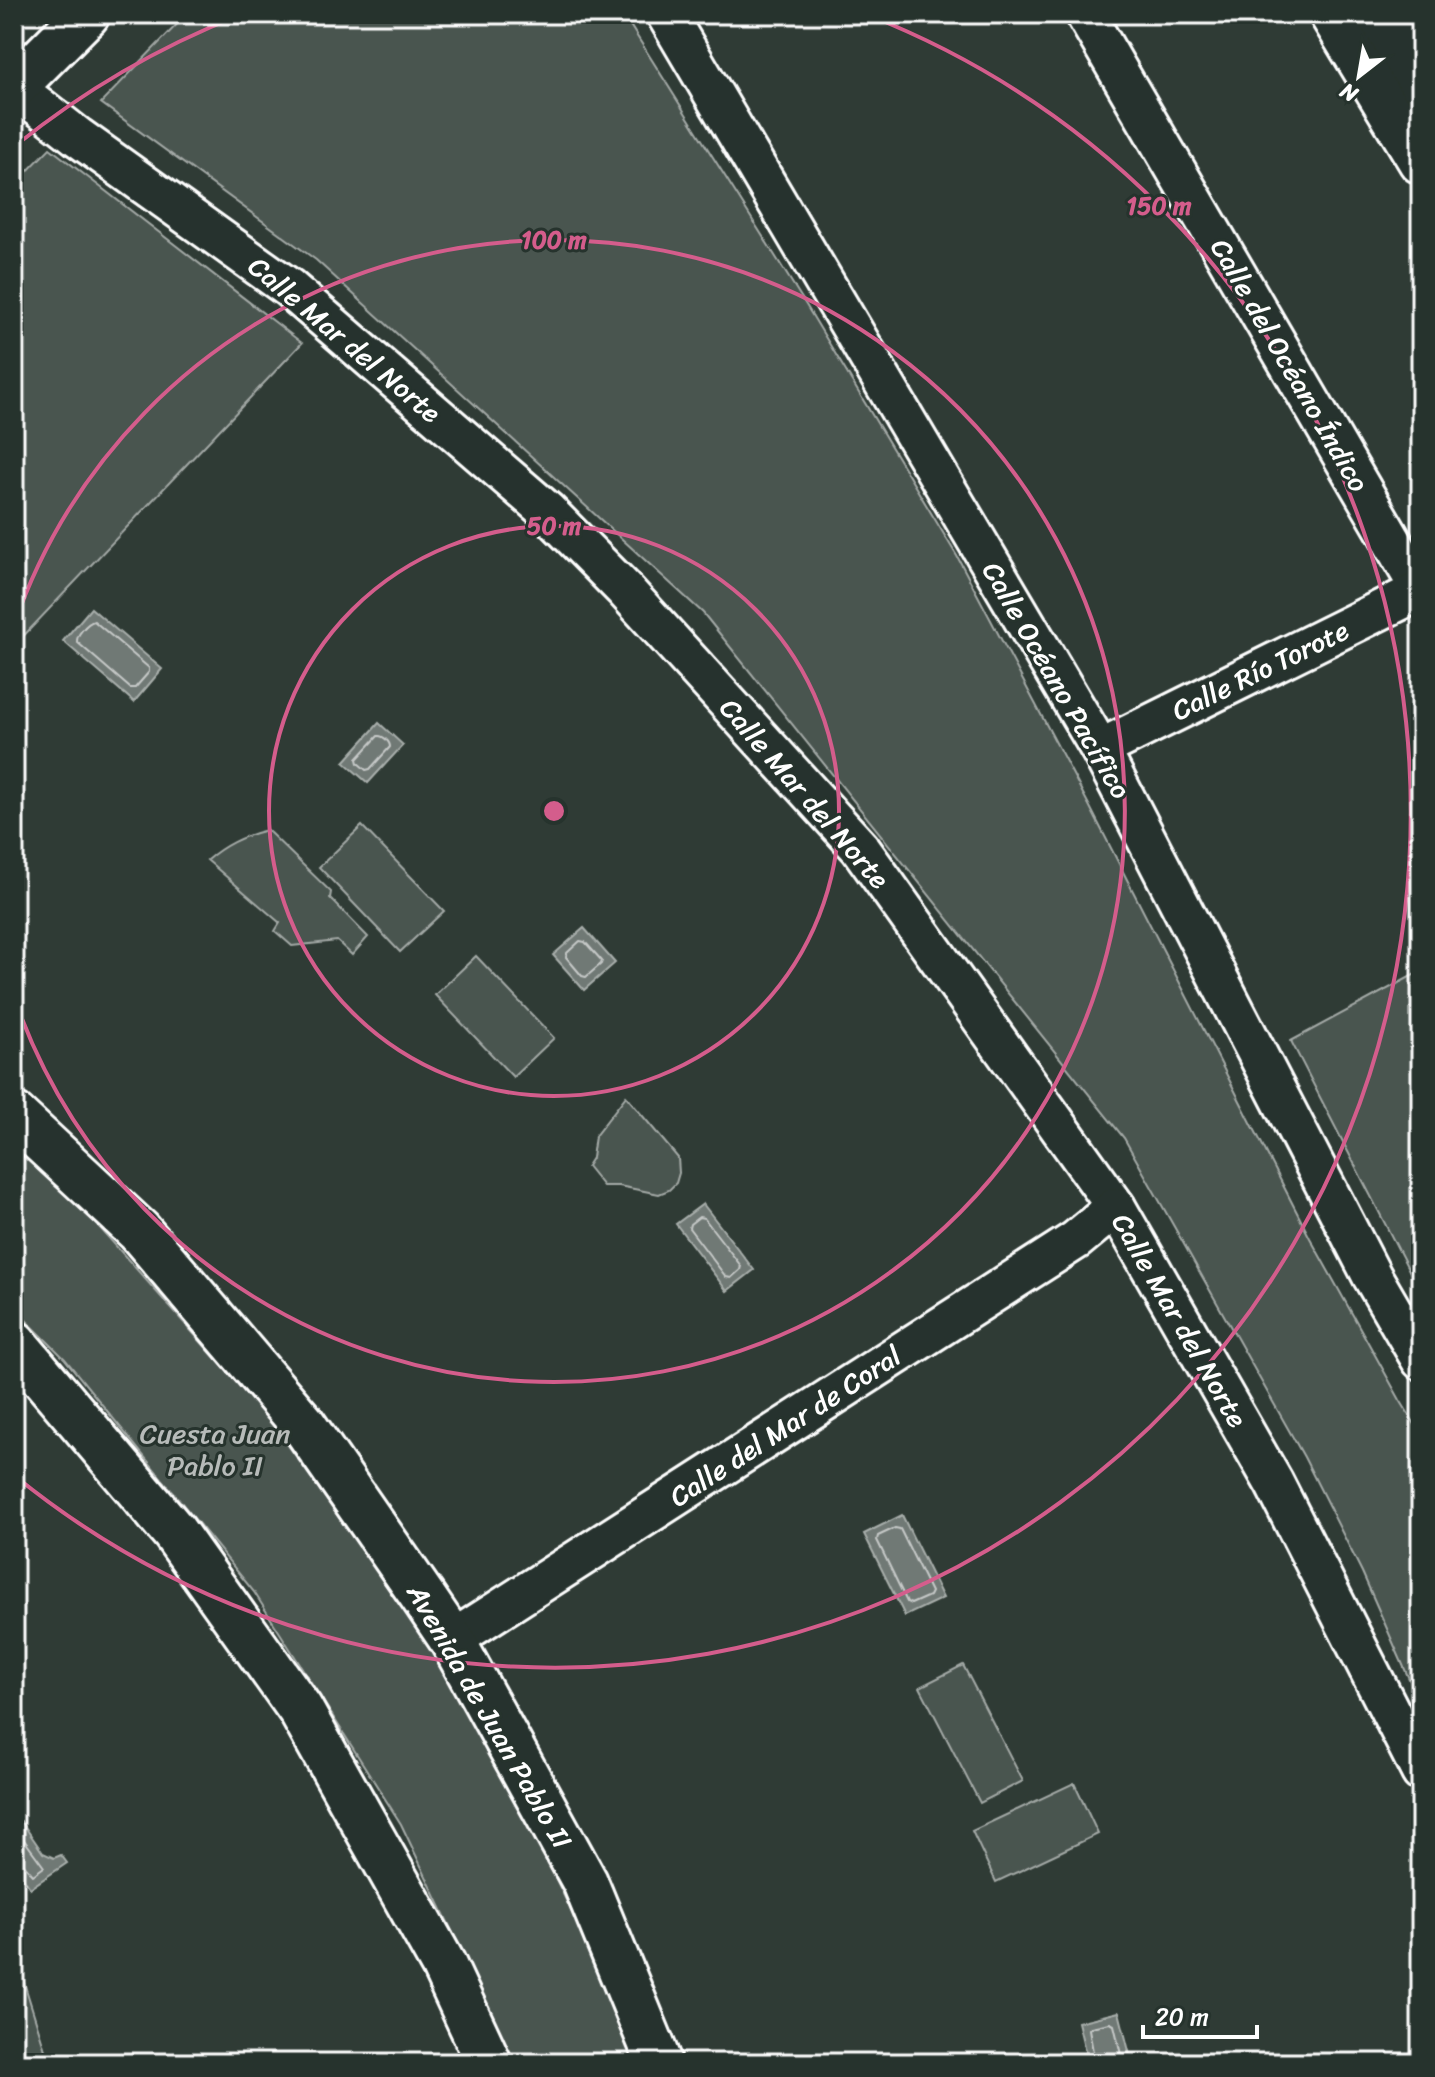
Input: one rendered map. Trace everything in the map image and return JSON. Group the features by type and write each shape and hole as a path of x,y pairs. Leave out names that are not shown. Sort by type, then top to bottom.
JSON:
{"street":[{"path":"14,87 87,14"},
{"name":"Calle Océano Pacífico","path":"666,14 1100,749 1372,1276 1421,1360"},
{"name":"Calle del Océano Índico","path":"1085,14 1421,591"},
{"path":"1332,14 1421,161"},
{"path":"1379,14 1421,82"},
{"name":"Calle Mar del Norte","path":"14,87 78,137 289,288 547,511 613,578 860,848 1116,1207 1274,1483 1421,1772"},
{"name":"Calle Río Torote","path":"1100,749 1421,591"},
{"name":"Avenida de Juan Pablo II","path":"14,1115 139,1231 303,1424 452,1640 585,1882 659,2063"},
{"name":"Calle del Mar de Coral","path":"452,1640 1076,1240 1116,1207"},
{"path":"14,1343 174,1532 300,1709 443,1964 489,2063"}],"green space":[{"path":"187,14 623,14 806,305 957,556 1090,807 1310,1238 1421,1434 1421,1706 1362,1572 1304,1457 1124,1138 703,613 316,260 101,103"},
{"path":"50,148 302,343 14,646 14,185"},
{"path":"362,826 444,911 400,952 319,867"},
{"path":"267,830 331,892 330,898 368,937 352,955 337,941 292,946 275,931 280,923 207,860 235,841"},
{"path":"476,956 554,1038 513,1077 435,995"},
{"path":"1421,971 1421,1279 1415,1282 1291,1041"},
{"path":"626,1096 678,1158 676,1183 659,1194 603,1186 587,1166 592,1158 595,1136"},
{"name":"Cuesta Juan Pablo II","path":"14,1141 53,1175 271,1421 426,1641 534,1833 615,2003 636,2063 515,2063 401,1824 254,1592 65,1359 14,1308"},
{"path":"963,1665 1023,1781 980,1803 920,1687"},
{"path":"1074,1783 1098,1834 996,1882 972,1831"},
{"path":"22,1976 49,2063 14,2063 14,1978"}],"water":[{"path":"91,608 162,669 134,702 63,641"},
{"path":"379,723 403,745 368,783 344,762"},
{"path":"584,928 615,963 584,990 553,955"},
{"path":"703,1204 754,1270 727,1291 676,1224"},
{"path":"902,1515 943,1598 905,1616 864,1534"},
{"path":"21,1821 43,1853 54,1858 61,1855 67,1863 30,1888 14,1864 14,1825"},
{"path":"1119,2012 1132,2063 1088,2063 1078,2022"}]}
